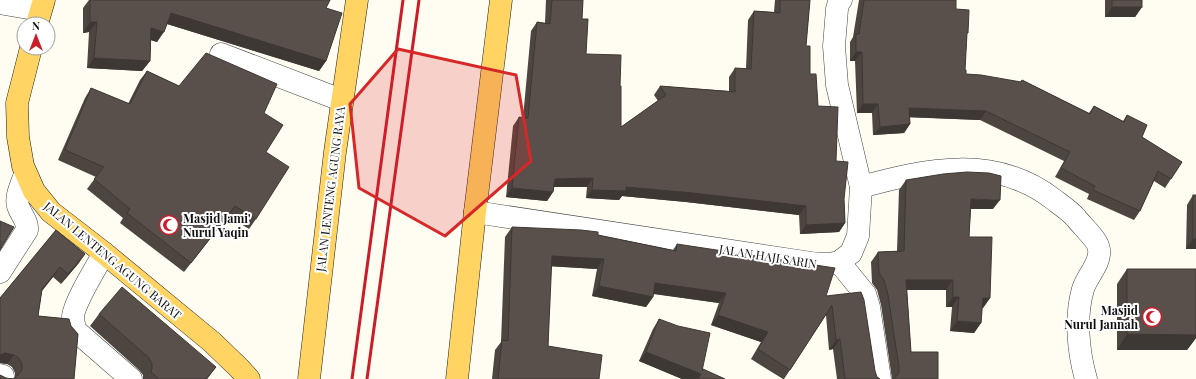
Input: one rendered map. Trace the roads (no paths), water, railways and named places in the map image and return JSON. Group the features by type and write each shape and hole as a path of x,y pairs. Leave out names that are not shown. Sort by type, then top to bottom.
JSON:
{"main road":[{"name":"JALAN LENTENG AGUNG RAYA","path":"309,379 341,100 356,0"},
{"path":"457,379 474,212 501,0"},
{"name":"JALAN LENTENG AGUNG BARAT","path":"29,56 17,104 18,137 23,166 34,191 51,212 104,253 212,342 240,368 249,379"}],"street":[{"path":"841,0 837,9 834,46 837,85 861,187 858,236 851,253 839,262 865,294 869,307 880,379"},
{"path":"0,3 41,11"},
{"path":"221,54 341,100"},
{"path":"861,187 916,173 967,169 995,171 1018,178 1045,192 1072,213 1097,243 1100,249 1099,256 1083,287 1078,315 1079,343 1086,379"},
{"path":"0,272 27,230 26,223 18,203 19,192 26,174"},
{"name":"JALAN HAJI SARIN","path":"474,212 818,264 839,262"},
{"path":"104,253 77,303 73,315 73,322 76,331 131,379"}],"railway":[{"path":"352,379 403,0"},
{"path":"367,379 419,0"}],"place":[{"name":"Masjid Jami' Nurul Yaqin","path":"169,225"},
{"name":"Masjid Nurul Jannah","path":"1152,317"}]}
